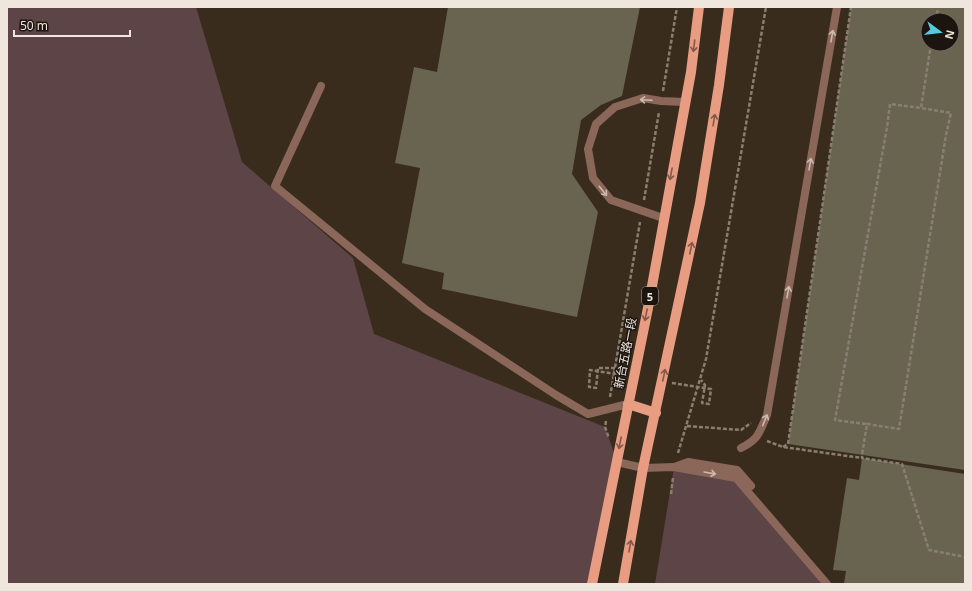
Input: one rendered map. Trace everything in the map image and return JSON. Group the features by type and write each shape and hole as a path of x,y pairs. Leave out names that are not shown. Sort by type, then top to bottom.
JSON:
{"main road":[{"name":"新台五路一段","path":"592,584 648,308 663,218 691,72 698,7"},
{"path":"623,584 643,468 700,203 720,85 729,7"},
{"path":"628,404 656,413"}],"street":[{"path":"741,448 752,442 758,436 767,415 837,7"},
{"path":"321,86 275,186 425,309 556,395 588,414 628,404"},
{"path":"663,218 611,200 593,178 588,149 596,124 615,107 643,98 661,101 685,102"},
{"path":"617,462 643,468 674,467 736,478 826,584"},
{"path":"674,467 688,462 737,470 831,584"}],"path":[{"path":"610,441 605,427 677,7"},
{"path":"671,494 674,467 706,359 766,7"},
{"path":"783,447 788,444 851,7"},
{"path":"921,108 931,52"},
{"path":"890,104 921,108 952,113 946,136 899,430 835,420 890,104"},
{"path":"590,370 589,387 596,388 598,368 615,368"},
{"path":"700,380 705,384 702,403 709,404 711,389"},
{"path":"687,426 741,430 755,420 758,436 770,443 783,447 902,464 929,550 965,557"},
{"path":"862,458 866,424"}],"shaded area":[{"path":"7,7 196,7 242,162 353,258 374,334 605,427 617,462 592,584 7,584"},
{"path":"674,467 736,478 827,584 655,584"}],"building":[{"path":"448,7 640,7 622,96 601,105 581,120 572,174 598,212 577,317 442,289 444,273 402,263 420,168 395,163 414,67 437,72"},
{"path":"851,7 965,7 965,470 788,444"},
{"path":"862,458 965,474 965,584 844,584 846,571 833,570 847,478 859,480"}]}
